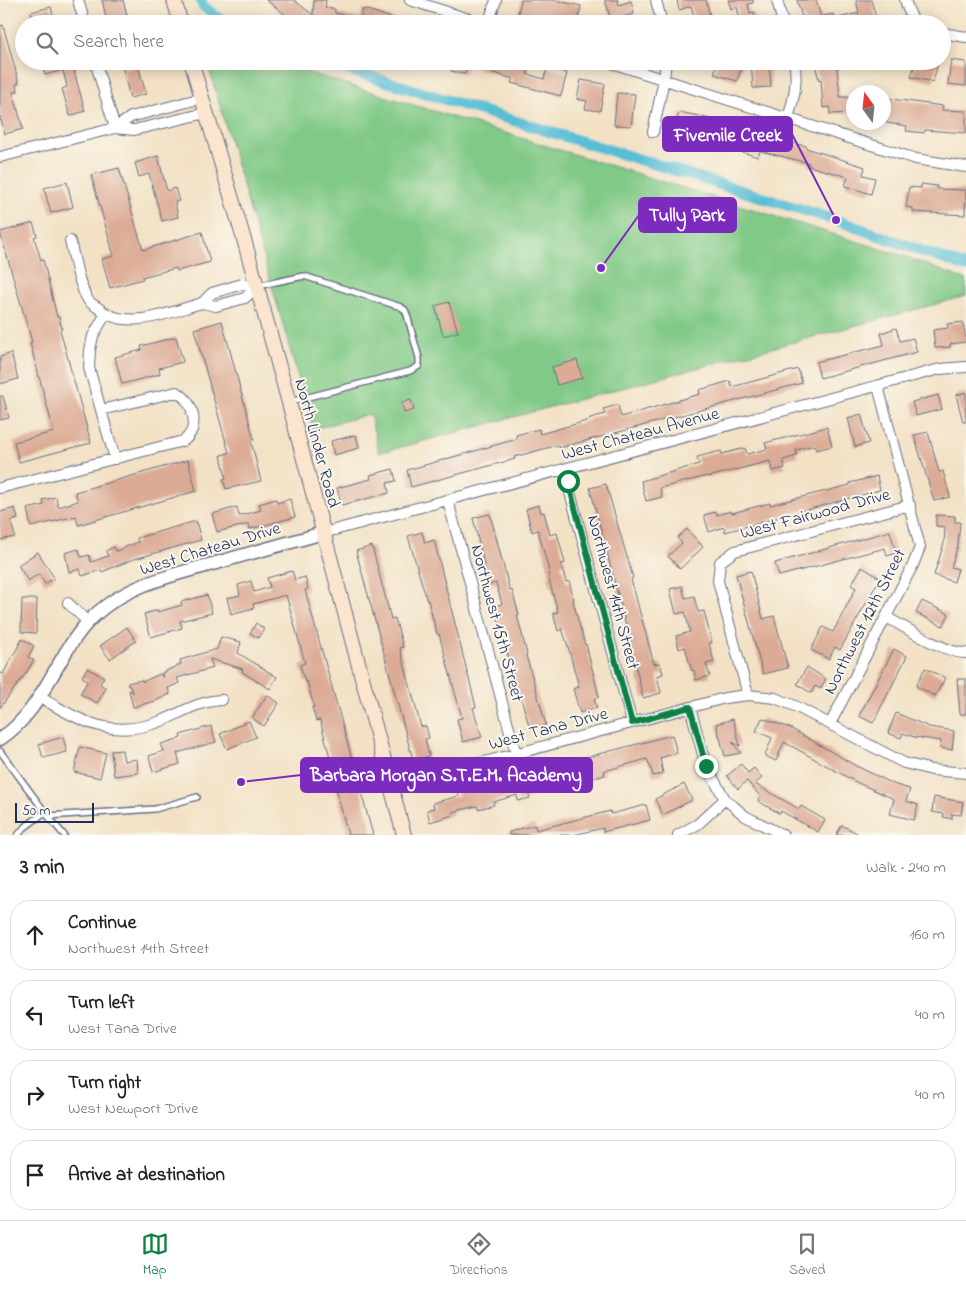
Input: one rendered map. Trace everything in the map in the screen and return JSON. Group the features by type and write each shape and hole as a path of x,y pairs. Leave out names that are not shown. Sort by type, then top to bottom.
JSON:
{"main road":[{"path":"174,0 178,15"},
{"name":"North Linder Road","path":"194,70 289,402 322,533 404,835"}],"street":[{"path":"78,0 82,15"},
{"path":"410,0 456,15"},
{"path":"491,15 496,0"},
{"path":"656,0 660,15"},
{"path":"777,0 781,15"},
{"path":"906,0 911,15"},
{"path":"951,34 966,37"},
{"path":"98,70 115,128"},
{"path":"635,70 916,159 966,167"},
{"path":"653,132 665,70"},
{"path":"788,118 794,99 795,70"},
{"path":"115,128 131,117 202,98"},
{"path":"0,157 115,128 134,130 206,113"},
{"path":"70,241 89,301 105,315 125,321 150,318 202,303 212,293 242,284 257,286"},
{"path":"105,315 93,336 89,368 115,459"},
{"name":"West Chateau Avenue","path":"322,533 940,370 966,367"},
{"name":"Northwest 12th Street","path":"830,724 913,565 920,547 878,386"},
{"path":"0,488 183,441 192,432 194,422 189,404 176,392 101,410"},
{"name":"Northwest 14th Street","path":"564,470 632,723"},
{"name":"Northwest 15th Street","path":"448,501 516,754"},
{"name":"West Fairwood Drive","path":"748,695 718,580 720,562 735,551 910,505"},
{"name":"West Chateau Drive","path":"0,739 22,721 40,697 68,647 88,622 111,602 125,593 151,582 322,533"},
{"path":"68,602 88,622"},
{"path":"886,617 946,648 966,653"},
{"name":"West Tana Drive","path":"391,787 690,707 725,698 748,695 775,698 795,706 904,763 932,770 966,773"},
{"path":"40,697 75,718 99,726 126,730 145,726 200,703 222,700"},
{"path":"690,707 706,766 724,799 746,816 783,835"},
{"path":"678,835 698,824 724,799"}],"lane":[{"path":"257,286 304,276 401,307 406,312 417,350 420,363 416,369 289,402"},
{"path":"0,751 46,814 64,835"},
{"path":"18,835 24,828 46,814 155,809 197,797"}],"green space":[{"path":"210,70 300,70 904,256 966,280 966,296 379,453 370,414 313,429"}],"building":[{"path":"102,0 123,0 127,15 106,15"},
{"path":"266,0 294,0 313,15 286,15"},
{"path":"314,0 326,0 325,8 335,9 335,13 343,15 313,15"},
{"path":"521,0 554,0 581,6 579,15 525,15 518,13"},
{"path":"605,0 618,0 619,5 631,1 634,14 610,15"},
{"path":"677,0 706,0 710,15 694,15 691,6 679,10"},
{"path":"728,0 753,0 753,3 748,4 750,13 754,12 755,15 739,15 737,7 731,9"},
{"path":"797,0 816,0 820,15 801,15"},
{"path":"856,0 871,0 875,15 851,15 859,13"},
{"path":"51,7 53,15 32,15 31,12"},
{"path":"363,9 383,15 361,15"},
{"path":"3,25 19,83 16,84 18,91 13,92 23,129 5,134 0,121 0,26"},
{"path":"951,60 966,62 966,86 948,84"},
{"path":"44,70 63,70 45,75"},
{"path":"63,70 76,70 74,71 85,111 70,116 62,89 67,87"},
{"path":"123,70 139,70 146,94 130,98"},
{"path":"451,70 466,70 465,74"},
{"path":"484,70 528,70 527,74 544,79 546,70 567,73 561,96 511,83 513,79"},
{"path":"715,70 741,70 737,81 714,74"},
{"path":"752,70 770,70 771,87 753,88"},
{"path":"816,70 837,70 840,97 846,97 846,113 830,114 830,107 823,108 821,79 819,80"},
{"path":"913,70 936,70 933,82 911,77"},
{"path":"581,80 605,84 600,111 585,109 587,101 577,99"},
{"path":"617,93 635,94 631,126 614,125"},
{"path":"891,99 943,106 942,110 966,111 966,133 925,130 924,133 906,131 907,126 891,124"},
{"path":"679,112 806,146 806,148 865,167 863,175 875,178 871,194 845,186 848,177 809,166 809,163 760,151 758,157 736,150 738,143 696,132 675,129"},
{"path":"158,156 167,191 175,188 179,201 175,202 178,217 162,221 149,174 139,177 135,163"},
{"path":"119,168 143,250 202,232 210,262 177,271 176,268 110,288 102,259 114,256 91,175"},
{"path":"67,182 73,207 51,213 44,188"},
{"path":"921,184 937,186 937,189 966,190 965,215 913,212 913,208 906,207 909,187 921,188"},
{"path":"33,223 37,236 34,237 41,260 43,259 91,443 19,462 14,442 54,432 30,343 32,342 0,232"},
{"path":"449,302 458,332 443,336 435,306"},
{"path":"222,321 254,440 251,441 261,481 226,489 223,479 226,478 221,455 229,453 194,329"},
{"path":"963,322 966,342 950,344 950,347 935,348 933,330 948,328 947,324"},
{"path":"896,328 900,341 913,338 917,352 820,378 816,362 884,345 881,333"},
{"path":"176,337 183,362 159,368 160,374 122,384 115,357 142,350 141,346"},
{"path":"11,353 18,379 0,384 0,357"},
{"path":"577,360 582,378 557,385 552,367"},
{"path":"798,369 802,383 559,448 558,445 514,457 515,459 411,487 407,470 517,439 516,435 539,429 540,434 590,420 590,418 605,414 603,409 618,405 621,417 700,394 699,390 730,381 732,387"},
{"path":"966,392 966,422 963,422 956,395"},
{"path":"938,395 942,409 916,416 912,402"},
{"path":"0,396 3,396 9,418 0,420"},
{"path":"411,400 414,410 404,413 402,403"},
{"path":"861,414 869,443 855,447 848,418"},
{"path":"827,427 832,446 816,450 815,445 796,450 797,456 783,460 785,468 772,471 770,461 660,488 662,497 646,501 641,481 699,464 697,457 721,451 722,454 745,448 747,454 767,449 765,443"},
{"path":"928,432 939,472 943,471 950,497 934,501 914,435"},
{"path":"356,435 359,448 334,455 331,441"},
{"path":"188,460 196,491 78,525 76,516 31,527 27,509 44,505 43,500 56,497 58,507 78,501 75,492"},
{"path":"393,469 396,481 387,483 389,493 342,505 337,488 371,479 370,475"},
{"path":"877,476 880,490 725,532 724,527 709,532 704,515 716,512 717,515 731,511 732,513 770,503 770,505 850,485 850,483"},
{"path":"606,484 633,578 631,579 654,664 660,663 663,674 657,676 661,693 643,698 590,488"},
{"path":"276,499 277,503 290,499 295,517 250,529 249,524 217,532 212,514 237,507 239,516 261,510 259,504"},
{"path":"539,505 541,513 544,512 550,535 557,533 565,563 561,564 566,582 569,581 599,697 594,699 597,708 580,713 573,689 579,687 567,643 562,629 558,631 553,613 558,612 548,576 550,575 538,530 532,532 526,509"},
{"path":"15,508 18,519 11,521 15,537 0,540 0,512"},
{"path":"490,514 510,591 512,590 519,615 517,615 526,655 546,725 530,729 520,694 518,694 495,606 502,604 496,583 489,585 473,518"},
{"path":"936,515 955,516 955,522 960,522 958,545 951,567 958,569 954,582 934,575 944,543 945,527 936,526"},
{"path":"196,521 201,540 131,560 102,572 101,570 82,576 80,569 69,572 65,553 78,549 81,557 89,555 91,562 108,556 106,551 114,547 116,551 138,542 137,538"},
{"path":"687,529 703,547 680,569 668,556 682,543 677,538"},
{"path":"890,531 896,553 887,556 885,548 779,576 775,563"},
{"path":"422,532 425,543 434,540 476,707 473,708 482,737 463,742 457,719 462,718 439,634 437,634 408,536"},
{"path":"372,546 391,619 395,618 403,647 400,648 421,727 426,726 429,738 425,739 429,756 413,760 356,551"},
{"path":"38,552 54,578 45,584 39,574 28,581 18,565"},
{"path":"862,567 880,578 840,650 835,647 829,659 811,650 823,627 833,632 856,588 851,585"},
{"path":"292,571 295,580 305,577 308,589 305,590 373,835 348,835 320,720 316,721 307,681 305,682 300,665 305,663 286,595 253,604 254,608 231,614 227,598 240,595 238,585 251,581 254,592 270,587 267,578"},
{"path":"751,571 763,619 774,616 788,668 763,674 736,575"},
{"path":"682,586 685,598 694,596 698,612 704,611 712,643 709,643 714,662 706,664 710,676 696,680 685,647 679,649 676,636 690,632 685,612 676,614 670,589"},
{"path":"207,595 212,613 180,621 182,628 151,637 144,614 182,605 181,602"},
{"path":"22,599 37,599 36,633 21,632"},
{"path":"922,601 949,614 943,626 916,613"},
{"path":"256,623 264,629 258,638 250,633"},
{"path":"127,627 136,641 110,659 100,646"},
{"path":"221,637 241,642 238,653 277,677 270,689 242,672 243,669 210,659 213,668 177,678 179,683 168,688 170,694 155,701 133,707 129,690 134,693 127,683 142,680 142,682 160,674 163,678 162,673 181,664 180,660 217,649"},
{"path":"22,639 34,646 28,657 34,660 0,708 0,672 3,674"},
{"path":"894,649 907,656 873,723 859,716"},
{"path":"807,667 826,679 820,689 815,686 811,693 797,684"},
{"path":"87,668 104,677 100,684 106,688 97,703 80,694 88,680 82,677"},
{"path":"925,668 945,678 935,696 916,686"},
{"path":"957,679 966,679 966,714 960,714"},
{"path":"267,695 279,703 264,726 252,718"},
{"path":"896,713 929,727 954,731 952,750 940,748 941,741 914,737 903,733 901,738 888,733"},
{"path":"762,718 790,728 856,766 896,785 910,789 906,801 918,805 914,820 890,814 894,799 856,782 784,742 776,761 765,756 772,738 756,731"},
{"path":"733,719 740,746 732,742 741,753 725,756 716,724"},
{"path":"249,721 256,737 227,749 220,734"},
{"path":"211,726 216,742 177,753 180,764 153,772 149,756 164,751 161,744 181,738 180,735"},
{"path":"672,735 677,753 660,758 663,774 653,776 647,759 604,771 605,775 528,793 530,798 518,801 517,795 493,802 494,805 478,809 477,806 452,812 453,815 430,822 427,810 434,808 433,803 459,796 457,791 548,768 549,770 569,765 568,762"},
{"path":"63,737 67,752 43,758 39,744"},
{"path":"80,747 106,753 100,778 74,772"},
{"path":"122,750 124,761 137,759 138,773 114,776 111,751"},
{"path":"741,764 748,773 754,768 762,778 755,784 799,809 801,806 825,820 818,832 781,811 780,814 758,801 760,796 747,781 738,789 727,776"},
{"path":"684,784 692,800 663,815 655,799"},
{"path":"934,797 963,802 961,815 952,814 952,819 943,817 944,814 932,812"},
{"path":"646,805 650,820 603,832 603,828 573,835 509,835 509,832 535,825 536,830 610,811 611,814"},
{"path":"842,825 860,835 836,835"}],"waterway":[{"path":"201,0 203,6 214,15"},
{"path":"349,70 836,220 966,267"}],"place":[{"name":"Fivemile Creek","path":"836,220"},
{"name":"Tully Park","path":"601,268"},
{"name":"Barbara Morgan S.T.E.M. Academy","path":"241,782"}],"route":[{"path":"568,481 632,723 690,707 706,766"}]}
